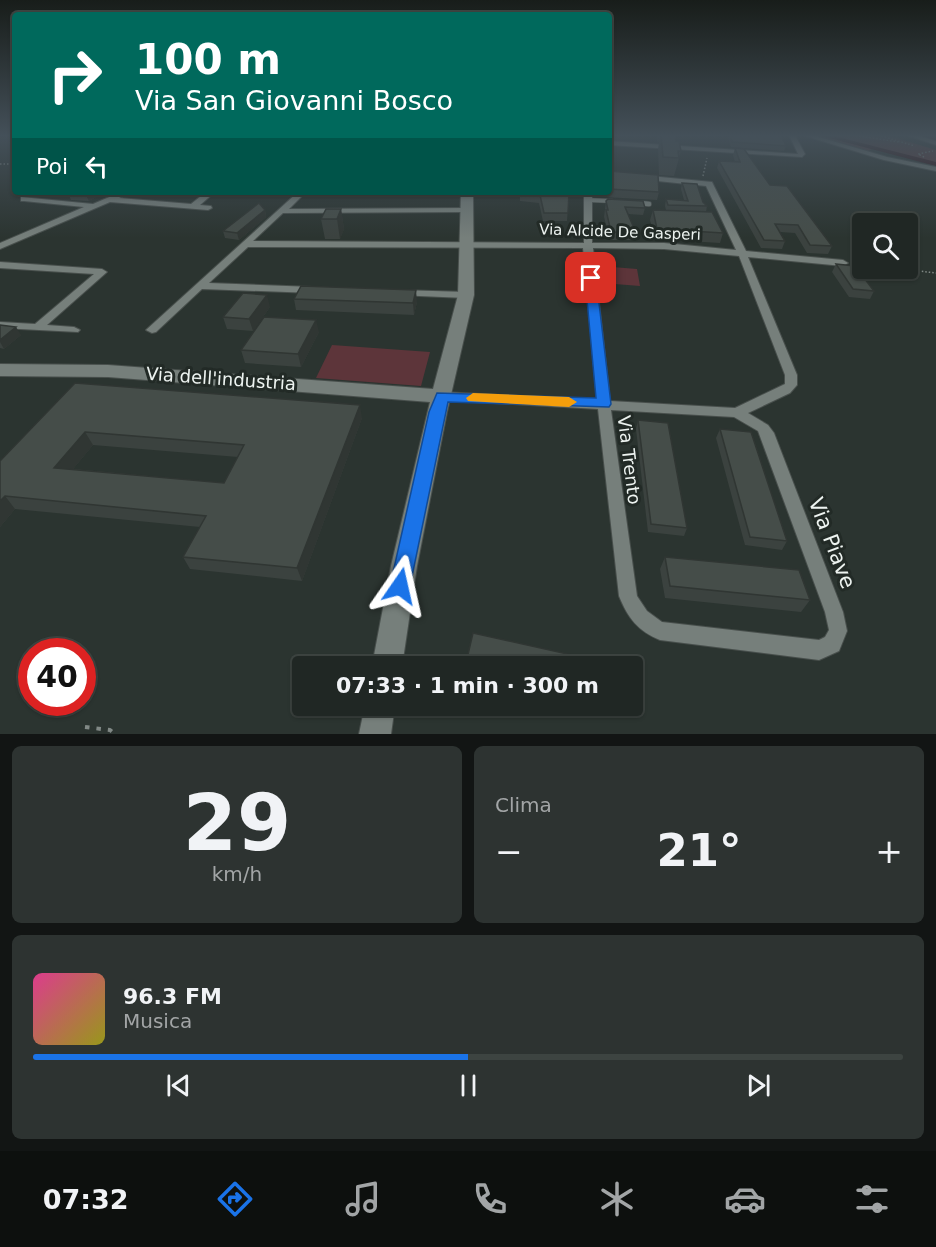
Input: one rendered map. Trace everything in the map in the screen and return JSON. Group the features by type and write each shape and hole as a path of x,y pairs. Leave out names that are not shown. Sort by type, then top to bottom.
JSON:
{"street":[{"path":"612,174 707,183 727,219 788,365 791,385 786,390 736,413"},
{"path":"51,202 64,195"},
{"path":"0,246 120,195"},
{"path":"192,207 207,195"},
{"path":"152,330 299,195"},
{"path":"389,656 404,566 466,295 467,195"},
{"name":"Via Trento","path":"588,196 588,245 604,404 628,596 641,621"},
{"path":"24,199 94,206"},
{"path":"109,200 208,208"},
{"path":"281,211 467,210"},
{"path":"716,219 727,219"},
{"name":"Via Alcide De Gasperi","path":"246,244 664,246 843,263"},
{"path":"0,265 102,272 38,327"},
{"path":"201,286 328,291"},
{"path":"385,292 466,295"},
{"path":"0,325 74,330"},
{"name":"Via dell'industria","path":"0,370 108,371 442,396"},
{"name":"Via Piave","path":"442,396 736,413 763,428 834,612 838,631 832,644 819,650 660,632 641,621"},
{"path":"375,734 378,716"}],"lane":[{"path":"588,196 618,202"},
{"path":"628,202 649,204"}],"path":[{"path":"707,169 707,183"},
{"path":"918,271 936,273"},
{"path":"85,727 110,730 115,734"}],"shaded area":[{"path":"600,266 637,269 640,286 602,283"},
{"path":"332,345 430,352 421,386 316,378"}],"building":[{"path":"724,169 759,169 770,185 787,186 832,246 810,245 798,225 775,224 785,241 764,240"},
{"path":"612,171 658,175 659,192 612,189"},
{"path":"682,183 697,184 703,202 707,206 668,205 666,199 688,201"},
{"path":"540,195 569,195 568,213 544,213"},
{"path":"608,199 643,201 645,208 625,207 636,233 611,232 606,210 608,210 606,201"},
{"path":"259,203 265,210 237,233 223,231"},
{"path":"326,209 341,209 337,219 321,219"},
{"path":"653,210 712,212 723,233 657,229"},
{"path":"836,264 852,266 852,279 865,279 874,291 853,289"},
{"path":"301,286 416,290 413,303 294,299"},
{"path":"243,293 267,295 249,319 223,317"},
{"path":"264,317 316,320 298,354 241,350"},
{"path":"0,325 16,327 0,340"},
{"path":"75,383 360,405 297,568 183,557 206,516 5,496 0,501 0,461","holes":["85,432 244,445 224,483 54,468"]},
{"path":"638,420 668,423 687,528 651,524"},
{"path":"720,429 751,432 787,541 750,537"},
{"path":"665,557 799,570 810,600 670,586"},
{"path":"473,633 576,656 468,656"}],"slow traffic":[{"path":"473,398 569,402"}],"route":[{"path":"400,586 442,396 604,404 591,278"}]}
